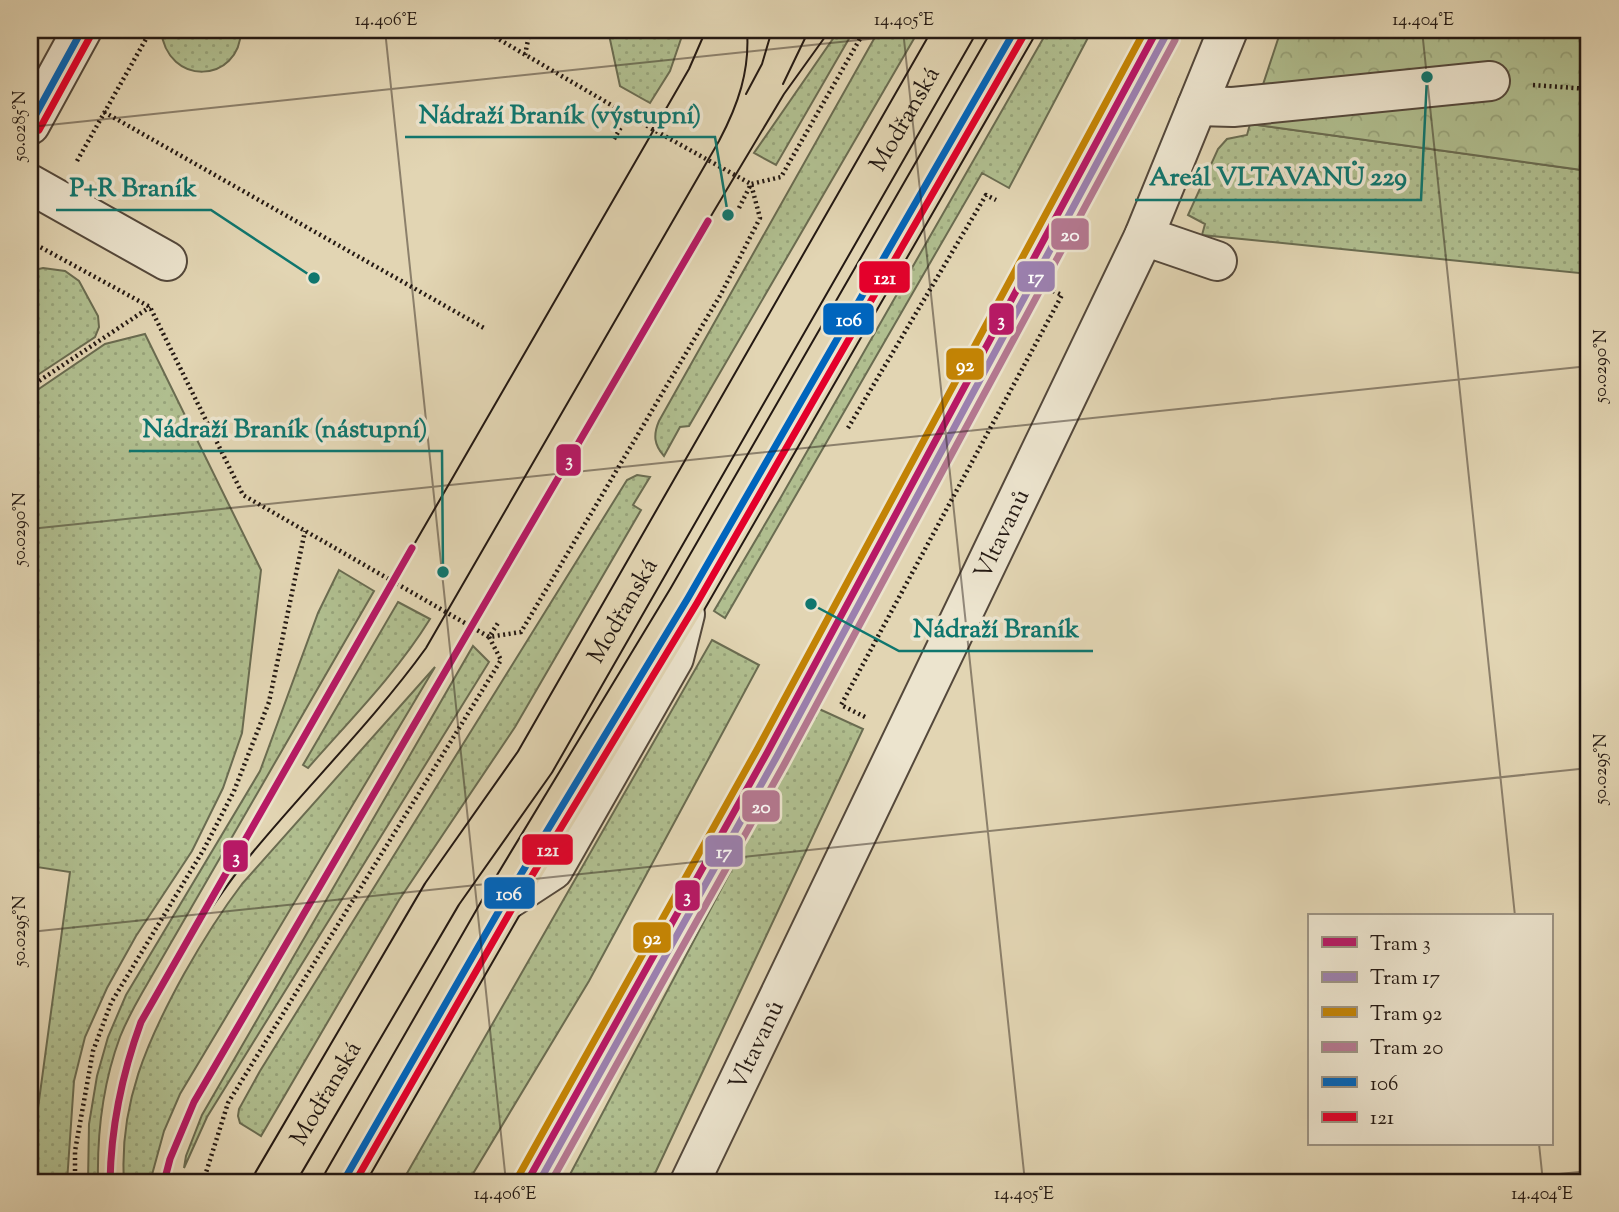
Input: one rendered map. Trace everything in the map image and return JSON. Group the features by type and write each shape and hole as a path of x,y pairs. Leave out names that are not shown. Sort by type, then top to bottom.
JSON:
{"main road":[{"name":"Modřanská","path":"273,1182 442,894 535,762 955,30"},
{"name":"Modřanská","path":"343,1182 505,902 688,598 1016,30"}],"street":[{"name":"Vltavanů","path":"690,1182 1144,236 1228,30"},
{"path":"30,77 80,34"},
{"path":"30,125 80,34"},
{"path":"1197,106 1233,107 1490,81"},
{"path":"43,191 167,261"},
{"path":"1144,236 1217,261"}],"path":[{"path":"151,30 104,112 43,191 30,243 150,307 243,495 489,637 501,660 228,1103 203,1182"},
{"path":"483,30 628,116 751,184 782,177 865,30"},
{"path":"525,55 530,30"},
{"path":"1490,81 1589,89"},
{"path":"104,112 484,328"},
{"path":"614,139 628,116"},
{"path":"738,208 751,184"},
{"path":"489,637 521,632 721,294 760,218 751,184"},
{"path":"848,428 986,195 996,200"},
{"path":"871,720 841,705 1062,295 1051,290"},
{"path":"30,387 150,307"},
{"path":"75,1182 75,1151 97,1039 110,1003 204,849 234,792 269,702 305,531"},
{"path":"489,637 498,623"}],"green space":[{"path":"161,30 241,30 238,48 229,61 217,69 203,72 176,62 166,49"},
{"path":"608,30 684,30 670,71 650,103 620,86"},
{"path":"839,30 854,30 776,165 754,153"},
{"path":"879,30 919,30 689,426 680,427 664,456 656,440 659,421"},
{"path":"1048,30 1092,30 1009,188 982,173 725,618 714,611"},
{"path":"1281,30 1589,30 1589,171 1250,124"},
{"path":"1250,124 1589,171 1589,274 1202,235 1205,224 1188,215 1218,149 1227,139 1247,135"},
{"path":"43,268 65,271 79,281 98,316 99,327 95,337 30,380 30,271"},
{"path":"145,334 261,570 242,733 223,788 192,851 136,936 107,988 85,1037 74,1081 67,1182 30,1182 70,872 30,866 30,395 105,344"},
{"path":"637,475 650,477 633,505 641,510 515,727 399,900 261,1136 240,1123 238,1116 239,1109 260,1071 627,480"},
{"path":"339,570 374,591 127,1020 114,1054 105,1090 100,1127 98,1182 88,1182 89,1124 97,1076 108,1037 126,995 260,771 318,613"},
{"path":"398,602 430,619 388,678 308,768 303,765"},
{"path":"712,640 759,665 589,981 468,1182 402,1182"},
{"path":"473,646 489,662 207,1117 184,1168 202,1115"},
{"path":"435,667 180,1094 164,1131 150,1182 124,1182 126,1126 138,1074 158,1024 198,951 242,884"},
{"path":"817,708 863,729 651,1182 566,1182"}],"tram line":[{"path":"412,548 689,69 706,30"},
{"path":"188,943 244,863 385,701 426,648 719,141 741,87 747,60 747,30"},
{"path":"746,94 762,64 772,30"},
{"path":"783,84 809,30"},
{"path":"708,221 784,94 830,30"},
{"name":"92","path":"518,1177 758,748 1145,30"},
{"name":"3","path":"527,1182 767,753 1157,30"},
{"name":"17","path":"539,1182 776,758 1166,35"},
{"name":"20","path":"551,1182 785,763 1175,40"},
{"name":"3","path":"164,1182 170,1159 194,1102 708,221"},
{"name":"3","path":"110,1182 119,1100 141,1022 412,548"}],"transit line":[{"name":"106","path":"30,125 82,30"},
{"name":"106","path":"343,1182 504,902 688,598 1015,30"},
{"name":"121","path":"39,130 91,35"},
{"name":"121","path":"355,1182 513,907 697,603 1024,35"}],"place":[{"name":"Areál VLTAVANŮ 229","path":"1427,77"},
{"name":"Nádraží Braník (výstupní)","path":"728,215"},
{"name":"P+R Braník","path":"314,278"},
{"name":"Nádraží Braník (nástupní)","path":"443,572"},
{"name":"Nádraží Braník","path":"811,604"}]}
